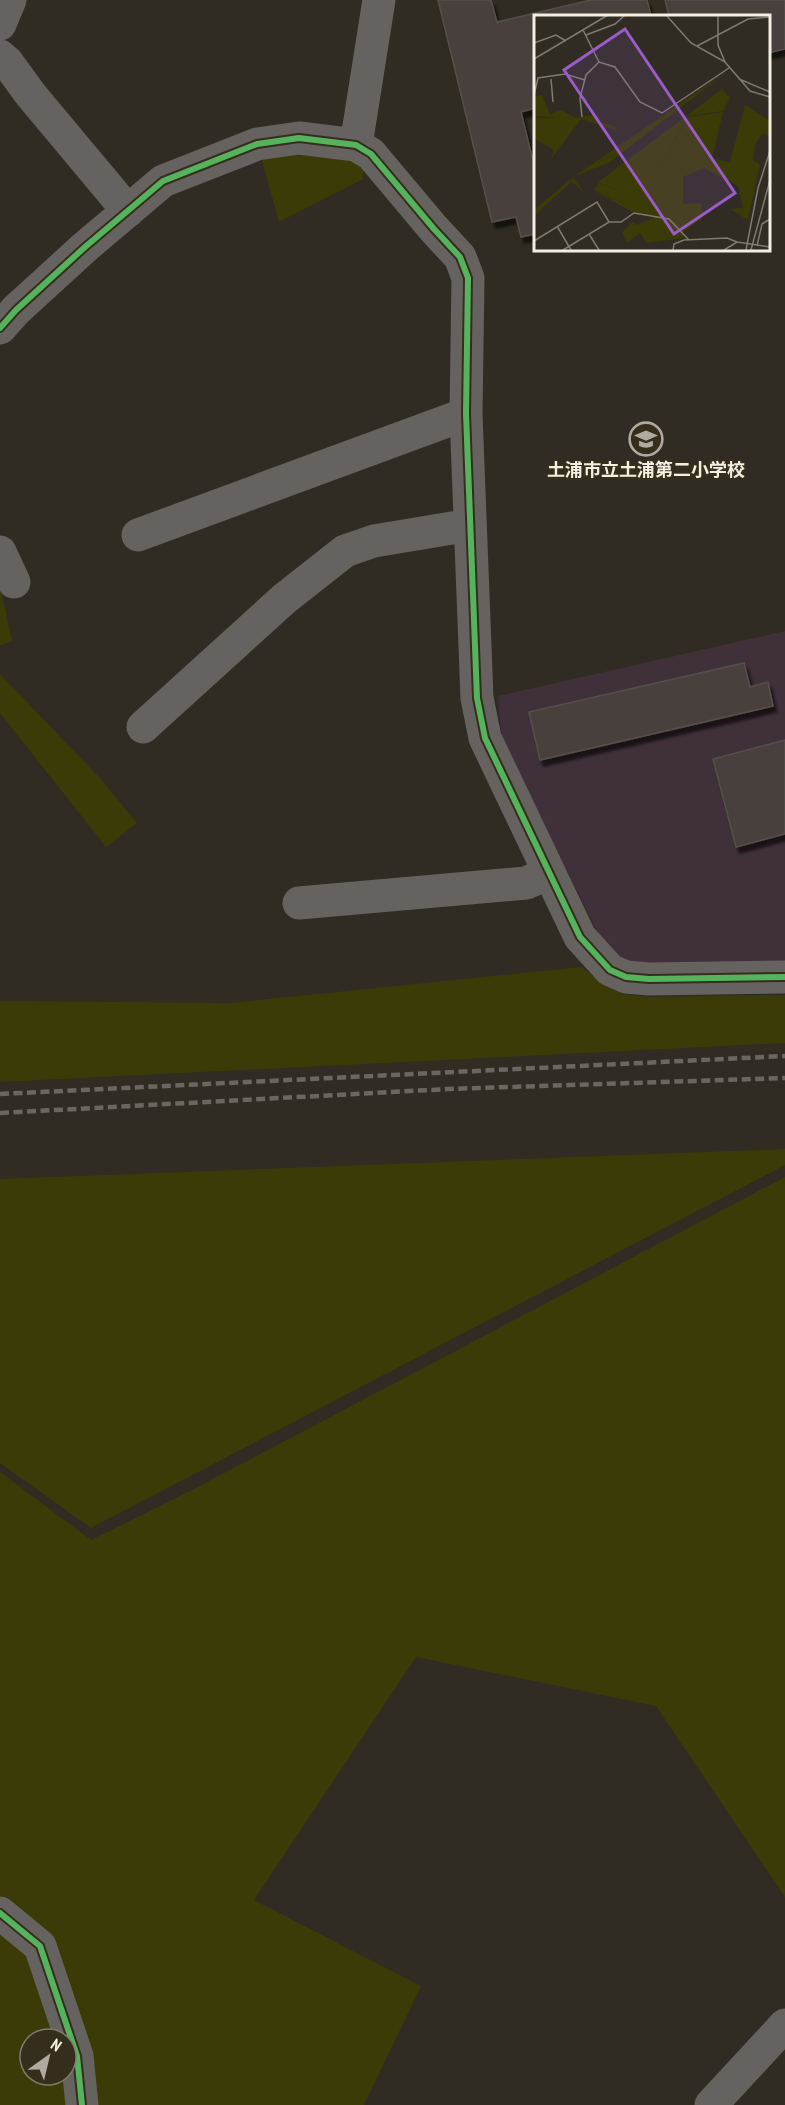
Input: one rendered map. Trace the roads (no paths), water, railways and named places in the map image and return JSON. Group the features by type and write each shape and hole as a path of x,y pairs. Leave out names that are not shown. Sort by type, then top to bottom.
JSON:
{"street":[{"path":"0,24 10,0"},
{"path":"356,145 378,0"},
{"path":"0,56 128,212"},
{"path":"0,328 68,262 163,181 257,144 299,138 356,145 371,154 460,257 468,278 466,414 477,698 485,738 579,937 610,970 626,977 649,980 785,977"},
{"path":"138,535 466,414"},
{"path":"142,728 284,599 345,551 374,541 470,525"},
{"path":"0,552 14,582"},
{"path":"299,903 526,883 549,873"},
{"path":"0,1913 40,1946 77,2056 82,2105"},
{"path":"711,2105 785,2025"}],"railway":[{"path":"0,1094 785,1056"},
{"path":"0,1113 448,1089 785,1078"}],"place":[{"name":"土浦市立土浦第二小学校","path":"646,439"}]}
